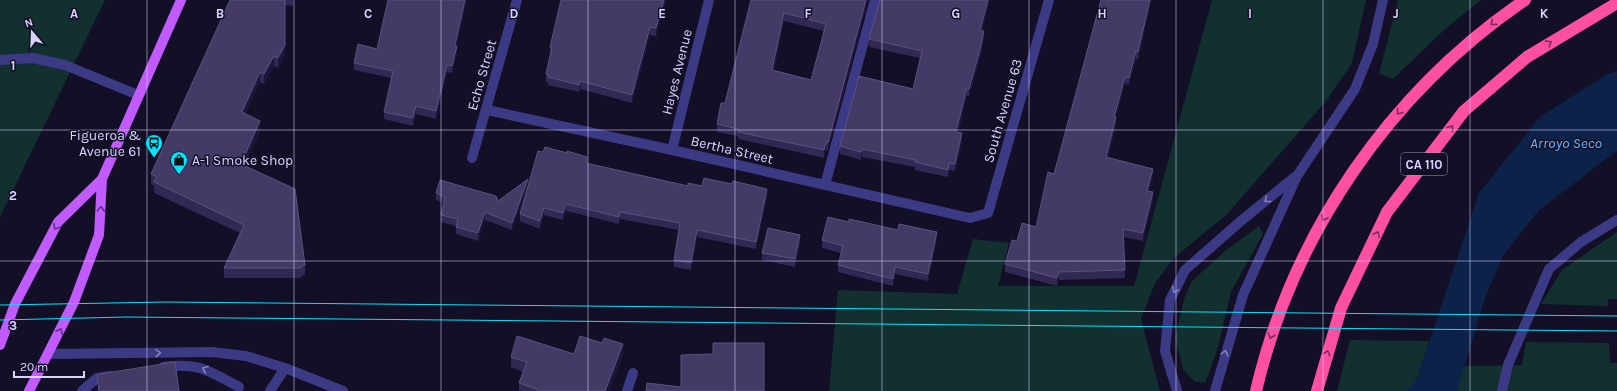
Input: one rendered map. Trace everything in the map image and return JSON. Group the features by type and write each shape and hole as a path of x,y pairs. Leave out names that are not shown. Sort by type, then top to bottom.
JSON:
{"highway":[{"path":"1256,391 1264,356 1284,299 1308,246 1365,154 1406,103 1454,56 1502,15 1525,0"},
{"name":"CA 110","path":"1316,391 1341,308 1387,212 1464,111 1527,57 1617,3"}],"main road":[{"path":"29,391 74,302 99,235 102,179 181,0"},
{"path":"0,345 15,304 58,222 102,179"}],"street":[{"name":"Echo Street","path":"472,158 487,110 517,0"},
{"name":"Hayes Avenue","path":"672,150 709,0"},
{"path":"825,185 875,0"},
{"name":"South Avenue 63","path":"970,218 988,213 1049,0"},
{"path":"1216,391 1243,295 1297,176 1355,89 1373,44 1383,0"},
{"path":"0,60 33,58 65,65 138,96"},
{"name":"Bertha Street","path":"487,110 672,150 970,218"},
{"path":"1177,391 1165,351 1170,300 1185,270 1242,220 1297,176"},
{"path":"1502,391 1508,365 1549,269 1581,242 1617,220"},
{"path":"49,354 212,352 246,356 285,368 323,388 343,391"},
{"path":"151,369 183,364 202,367 241,390"},
{"path":"270,391 285,368"},
{"path":"627,391 633,373"},
{"path":"82,391 97,378 120,374"}],"green space":[{"path":"0,0 105,0 0,217"},
{"path":"1212,0 1366,0 1352,63 1327,100 1227,214 1174,258 1155,283 1141,319 1160,391 829,391 838,290 957,294 973,239 1009,243 998,286 1134,286"},
{"path":"1398,0 1481,0 1445,29 1393,79 1379,74"},
{"path":"1259,226 1263,234 1231,292 1217,351 1205,383 1194,381 1183,369 1175,339 1184,299 1192,281 1225,251"},
{"path":"1617,232 1617,299 1608,299 1608,306 1541,304 1562,270"},
{"path":"1350,340 1429,341 1421,367 1522,365 1526,342 1609,343 1610,363 1617,363 1617,391 1337,391"}],"water":[{"name":"Arroyo Seco","path":"1617,71 1617,151 1538,211 1503,256 1486,295 1457,391 1406,391 1416,381 1479,193 1541,116 1608,74"}],"building":[{"path":"230,0 285,0 285,45 278,58 274,56 264,74 260,72 242,112 260,121 241,164 295,189 305,265 301,266 301,268 224,268 244,225 154,182 157,177 151,174"},
{"path":"388,0 465,0 452,66 447,65 436,111 416,106 413,118 384,112 393,71 354,63 358,44 377,49"},
{"path":"561,0 664,0 656,28 650,27 632,95 580,81 579,85 548,77 549,75 546,74 552,47 550,47"},
{"path":"751,0 866,0 828,143 826,142 824,150 738,132 738,129 717,124 721,103 725,103","holes":["784,13 826,24 811,80 772,70"]},
{"path":"880,0 988,0 980,30 984,31 980,50 969,89 967,88 956,132 962,133 955,164 949,163 948,170 915,162 915,160 862,149 861,152 840,146 859,76 913,89 922,51 869,39"},
{"path":"1101,0 1150,0 1138,52 1136,51 1129,78 1125,77 1114,117 1116,117 1106,157 1153,169 1147,191 1153,192 1143,233 1123,229 1125,270 1059,272 1057,278 1005,264 1012,240 1017,241 1022,223 1036,227 1048,172 1054,174"},
{"path":"545,147 567,153 567,151 587,157 586,163 688,186 688,183 702,186 704,178 732,184 733,181 767,189 756,242 697,230 691,263 674,260 680,223 620,212 619,217 566,204 563,213 544,208 540,221 520,214 538,151 543,152"},
{"path":"528,179 512,223 485,212 478,233 456,227 458,219 441,215 445,197 436,193 440,180 496,196 498,201"},
{"path":"828,217 849,222 849,219 898,230 899,224 937,232 928,274 895,267 893,279 838,265 843,246 822,240"},
{"path":"768,228 800,235 795,259 762,253"},
{"path":"517,336 574,354 580,336 602,343 604,338 623,344 605,391 541,391 519,383 527,362 511,357"},
{"path":"713,343 764,343 764,391 646,391 647,383 681,387 681,355 713,354"},
{"path":"175,362 179,391 99,391 97,376 100,374"}],"tram line":[{"path":"0,305 166,302 1617,316"},
{"path":"0,320 127,317 1617,331"}],"place":[{"name":"Figueroa & Avenue 61","path":"154,158"},
{"name":"A-1 Smoke Shop","path":"179,175"}]}
